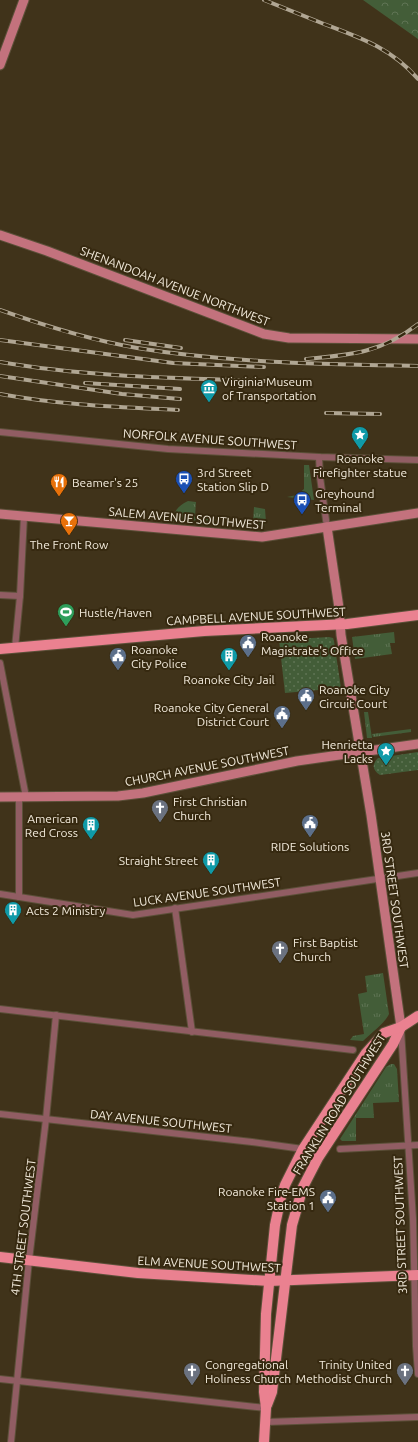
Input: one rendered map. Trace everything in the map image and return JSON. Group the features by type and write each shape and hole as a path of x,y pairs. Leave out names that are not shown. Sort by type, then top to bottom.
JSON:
{"main road":[{"name":"CAMPBELL AVENUE SOUTHWEST","path":"0,649 204,631 340,624 418,615"},
{"name":"FRANKLIN ROAD SOUTHWEST","path":"264,1442 266,1422 264,1392 265,1347 269,1281 275,1225 285,1185 303,1149 366,1053 384,1033 401,1027 418,1016"},
{"name":"FRANKLIN ROAD SOUTHWEST","path":"266,1408 272,1392 292,1225 297,1202 318,1158 392,1044 401,1027"},
{"name":"ELM AVENUE SOUTHWEST","path":"0,1257 138,1273 269,1281 416,1276"}],"street":[{"path":"0,65 24,0"},
{"name":"SHENANDOAH AVENUE NORTHWEST","path":"0,235 264,334 289,338 418,339"},
{"name":"NORFOLK AVENUE SOUTHWEST","path":"0,432 168,449 319,457 418,460"},
{"name":"3RD STREET SOUTHWEST","path":"319,457 320,477 340,624 380,878 401,1027 416,1276 416,1346 418,1374"},
{"name":"SALEM AVENUE SOUTHWEST","path":"0,514 262,537 418,513"},
{"path":"15,648 20,596 24,516"},
{"path":"0,595 20,596"},
{"path":"0,663 11,724 15,732 23,797 19,897"},
{"name":"CHURCH AVENUE SOUTHWEST","path":"0,797 118,796 143,793 286,763 360,751 418,744"},
{"name":"LUCK AVENUE SOUTHWEST","path":"0,894 133,915 418,873"},
{"path":"175,908 192,1032"},
{"path":"0,1009 353,1050"},
{"name":"4TH STREET SOUTHWEST","path":"11,1442 56,1015"},
{"name":"DAY AVENUE SOUTHWEST","path":"0,1114 303,1149 318,1158"},
{"path":"340,1149 418,1145"},
{"path":"0,1380 266,1408"},
{"path":"266,1422 418,1416"}],"green space":[{"path":"363,0 418,0 418,39"},
{"path":"304,465 309,465 314,500 287,497 297,495 304,489"},
{"path":"188,501 196,502 195,517 221,521 201,520 173,522 174,514 177,509"},
{"path":"254,507 265,509 266,522 263,529 227,521 253,522"},
{"path":"394,632 395,643 390,643 392,654 355,659 352,637"},
{"path":"333,638 334,641 341,688 285,693 279,640"},
{"path":"364,712 368,712 372,738 367,738"},
{"path":"411,729 411,732 373,737 372,734"},
{"path":"418,752 418,770 380,775 374,769 375,762 378,758"},
{"path":"383,973 389,1014 363,1041 350,1040 353,1036 364,1034 358,994 367,992 365,976"},
{"path":"394,1064 397,1069 399,1102 373,1103 374,1118 356,1118 356,1141 342,1141 340,1139 386,1067"}],"railway":[{"path":"264,0 375,45 397,59 418,79"},
{"path":"0,310 85,337 119,345 172,353 277,362 418,366"},
{"path":"306,359 351,354 378,347 404,334 418,324"},
{"path":"0,340 173,363 264,367"},
{"path":"125,340 181,348"},
{"path":"0,362 99,374 165,378 265,381"},
{"path":"0,376 122,394 180,399"},
{"path":"85,383 180,389"},
{"path":"0,394 44,401 111,407 178,410"},
{"path":"326,413 380,414"}],"place":[{"name":"Virginia Museum of Transportation","path":"209,403"},
{"name":"Roanoke Firefighter statue","path":"360,450"},
{"name":"3rd Street Station Slip D","path":"184,494"},
{"name":"Beamer's 25","path":"59,497"},
{"name":"Greyhound Terminal","path":"302,515"},
{"name":"The Front Row","path":"69,536"},
{"name":"Hustle/Haven","path":"66,627"},
{"name":"Roanoke Magistrate's Office","path":"248,658"},
{"name":"Roanoke City Police","path":"118,671"},
{"name":"Roanoke City Jail","path":"229,671"},
{"name":"Roanoke City Circuit Court","path":"306,711"},
{"name":"Roanoke City General District Court","path":"282,729"},
{"name":"Henrietta Lacks","path":"386,766"},
{"name":"First Christian Church","path":"160,823"},
{"name":"RIDE Solutions","path":"310,838"},
{"name":"American Red Cross","path":"91,840"},
{"name":"Straight Street","path":"211,875"},
{"name":"Acts 2 Ministry","path":"13,925"},
{"name":"First Baptist Church","path":"280,964"},
{"name":"Roanoke Fire-EMS Station 1","path":"328,1213"},
{"name":"Congregational Holiness Church","path":"192,1386"},
{"name":"Trinity United Methodist Church","path":"405,1386"}]}
